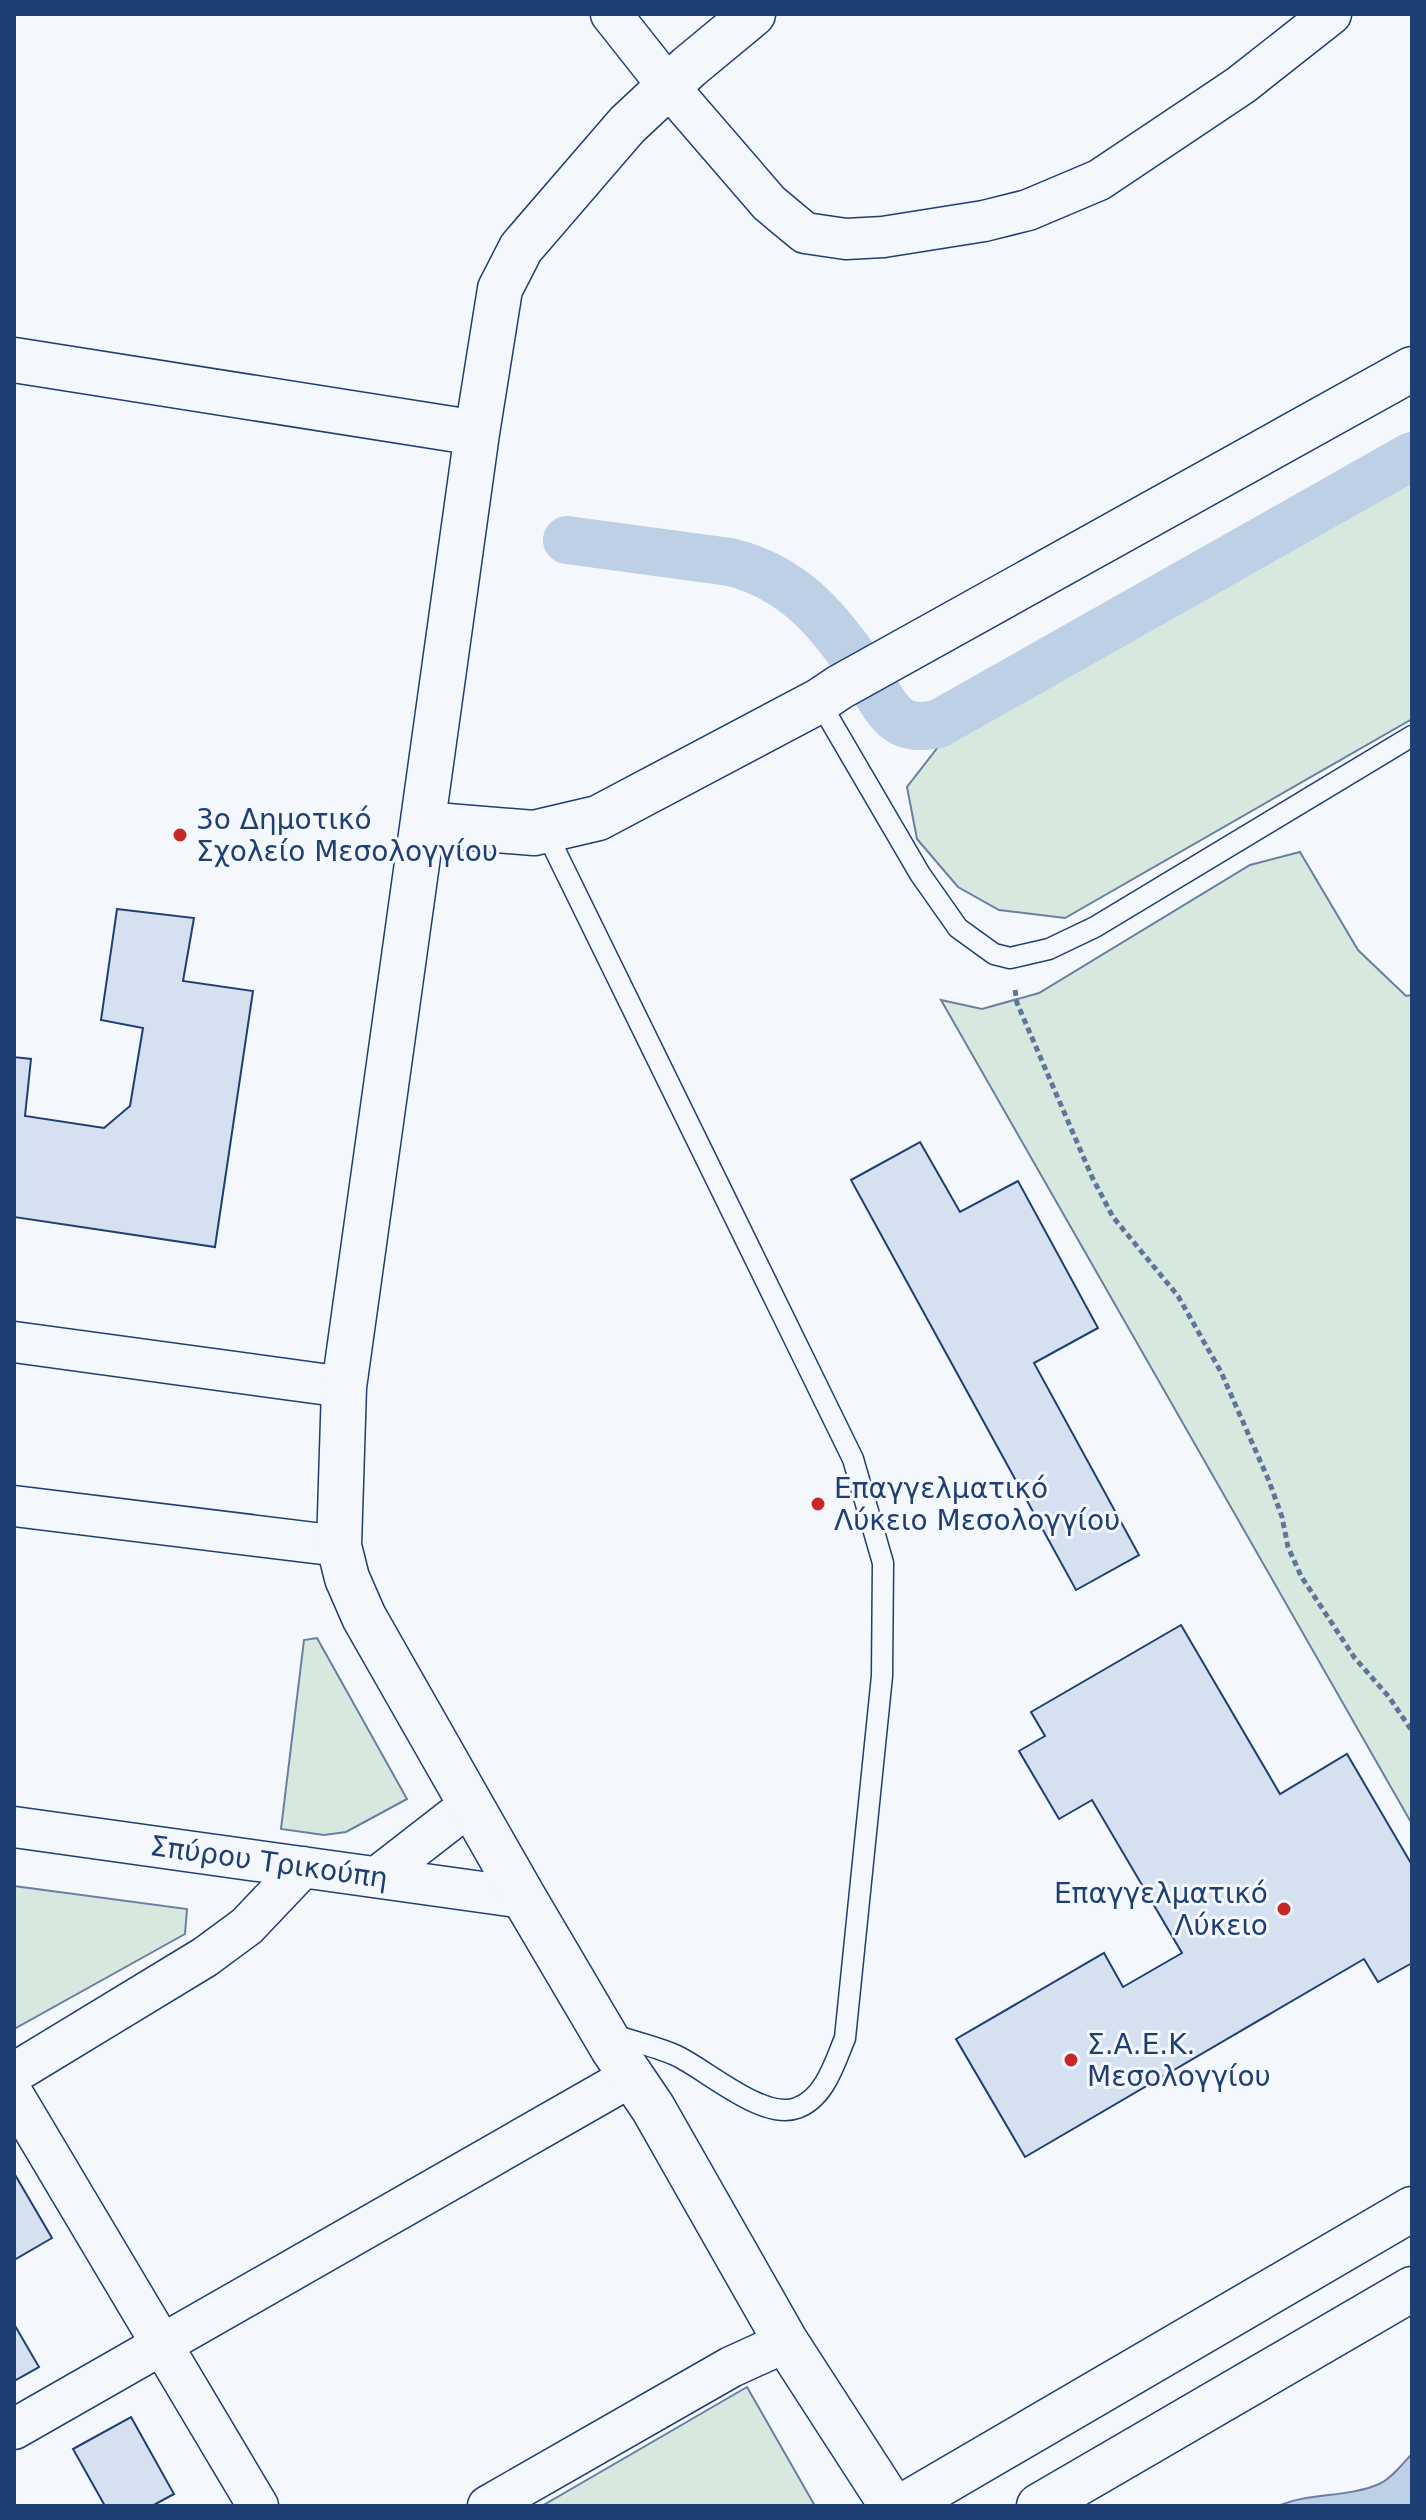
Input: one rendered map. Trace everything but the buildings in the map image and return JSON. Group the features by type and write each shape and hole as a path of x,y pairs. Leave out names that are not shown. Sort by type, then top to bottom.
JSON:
{"street":[{"path":"611,14 668,86 769,203 795,227 829,239 883,237 984,221 1028,210 1099,180 1241,85 1331,14"},
{"path":"753,14 627,125 565,193 521,248 500,289 477,433 344,1387 339,1546 347,1578 364,1617 524,1898 613,2049 653,2108 786,2342 892,2506"},
{"path":"14,360 477,433"},
{"path":"423,824 506,832 546,832 616,810 1412,369"},
{"path":"14,1342 344,1387"},
{"path":"14,1506 339,1546"},
{"path":"377,1877 471,1804"},
{"name":"Σπύρου Τρικούπη","path":"14,1827 524,1898"},
{"path":"14,2073 205,1957 247,1926 303,1867"},
{"path":"14,2429 632,2076"},
{"path":"14,2096 258,2506"},
{"path":"903,2506 1412,2209"},
{"path":"1039,2506 1412,2289"},
{"path":"488,2506 731,2367 786,2342"}],"lane":[{"path":"829,694 920,874 958,928 994,954 1010,958 1049,949 1095,927 1412,736"},
{"path":"546,832 853,1459 883,1563 882,1676 845,2038 827,2079 812,2098 796,2109 770,2108 761,2106 674,2055 606,2033"}],"path":[{"path":"1010,958 1017,1003 1092,1177 1113,1217 1178,1296 1221,1372 1269,1481 1282,1517 1288,1547 1301,1576 1354,1657 1389,1697 1412,1731"}],"shaded area":[{"path":"1412,479 1412,719 1065,918 999,910 958,887 917,839 907,787 938,747"},
{"path":"1300,852 1358,950 1406,996 1412,995 1412,1824 941,1000 982,1009 1039,993 1250,865"},
{"path":"317,1638 407,1799 346,1832 324,1835 281,1829 304,1640"},
{"path":"14,1886 187,1909 185,1934 14,2029"},
{"path":"747,2387 815,2506 542,2506"}],"water":[{"path":"1412,2454 1412,2506 1278,2506 1379,2484"}],"waterway":[{"path":"567,540 730,562 774,579 810,606 841,639 892,714 906,724 924,726 938,724 1412,456"}],"place":[{"name":"3ο Δημοτικό Σχολείο Μεσολογγίου","path":"180,835"},
{"name":"Επαγγελματικό Λύκειο Μεσολογγίου","path":"818,1504"},
{"name":"Επαγγελματικό Λύκειο","path":"1284,1909"},
{"name":"Σ.Α.Ε.Κ. Μεσολογγίου","path":"1071,2060"}]}
